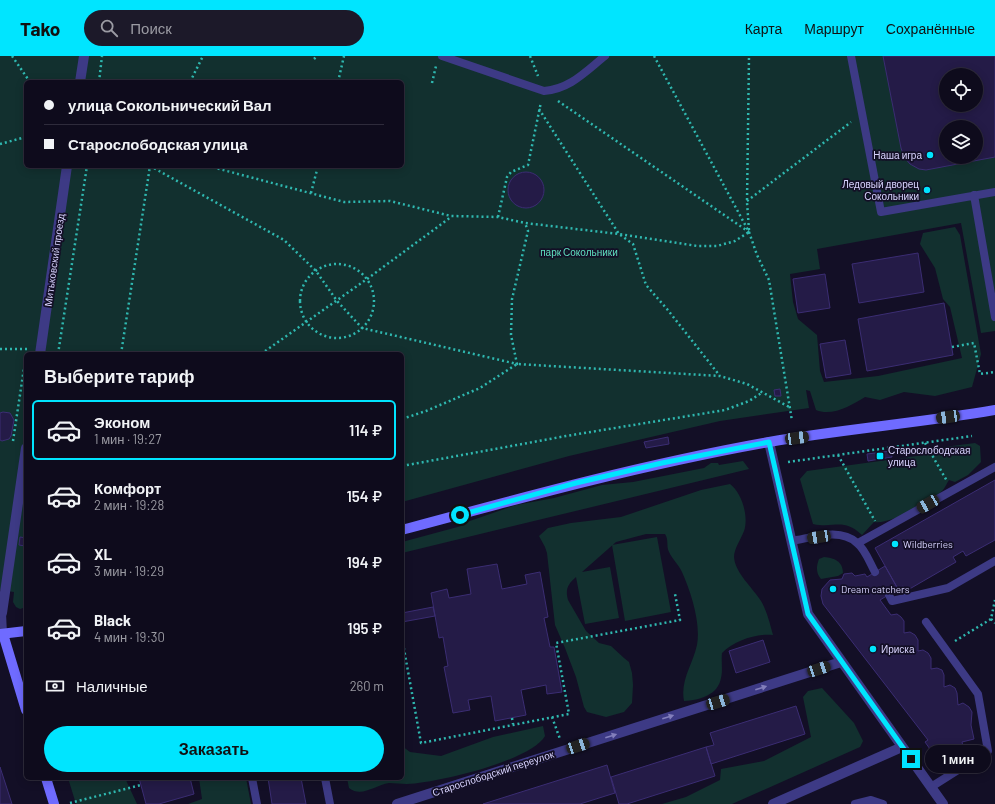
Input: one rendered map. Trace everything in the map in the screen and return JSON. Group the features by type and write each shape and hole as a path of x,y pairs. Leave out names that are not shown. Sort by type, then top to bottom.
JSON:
{"main road":[{"path":"404,529 576,483 662,463 769,442 995,410"},
{"path":"24,631 2,634 24,704"},
{"path":"47,780 54,804"}],"street":[{"path":"80,80 84,56"},
{"name":"Митьковский проезд","path":"40,352 67,168"},
{"path":"769,442 808,614 943,804"},
{"path":"2,613 24,462"},
{"name":"Старослободский переулок","path":"396,804 841,662"},
{"path":"773,804 902,747"}],"lane":[{"path":"442,56 544,91 555,90 567,86 605,56"},
{"path":"851,56 881,212 995,192"},
{"path":"974,195 995,316"},
{"path":"858,544 995,467"},
{"path":"791,541 834,534 850,538 858,544 875,572"},
{"path":"889,595 892,601 948,588 995,561"},
{"path":"2,613 2,634"},
{"path":"926,622 978,694 988,751 931,787"},
{"path":"252,780 257,804"},
{"path":"325,780 330,804"},
{"path":"855,804 871,800 883,804"}],"path":[{"path":"12,56 29,80"},
{"path":"98,80 102,56"},
{"path":"191,80 203,56"},
{"path":"314,59 317,56"},
{"path":"338,80 344,56"},
{"path":"530,56 544,91 749,232"},
{"path":"654,56 749,232 757,255 769,280 792,421"},
{"path":"749,56 746,202 749,232"},
{"path":"432,83 436,63"},
{"path":"498,218 507,177 511,172 528,165 544,91"},
{"path":"540,109 619,234 633,244 646,285 668,309 720,376"},
{"path":"746,202 862,114"},
{"path":"0,144 24,138"},
{"path":"58,352 87,168"},
{"path":"121,352 150,168"},
{"path":"154,168 284,240 316,271 337,301 362,328 517,364 720,376 734,379 763,392 791,408"},
{"path":"216,168 353,203 375,201 390,202 451,216 498,218 697,246 717,246 735,240 749,232"},
{"path":"311,193 317,168"},
{"path":"264,352 337,301 451,216"},
{"path":"517,364 511,335 512,299 528,232 525,223"},
{"path":"334,264 343,264 361,272 367,279 372,288 374,307 371,316 362,328 350,336 331,337 314,330 307,322 300,304 301,295 308,278 316,271 334,264"},
{"path":"952,347 974,343 980,374 995,372"},
{"path":"0,350 27,349"},
{"path":"404,417 426,411 480,388 517,364"},
{"path":"404,466 566,436 725,410 749,401 763,392"},
{"path":"788,462 972,436"},
{"path":"925,443 952,491"},
{"path":"838,455 880,531"},
{"path":"404,649 421,743 569,714 556,643 680,620 675,594"},
{"path":"945,647 991,619 995,600"},
{"path":"991,619 995,623"},
{"path":"552,717 557,730"},
{"path":"512,718 514,724"},
{"path":"70,803 141,785"}],"green space":[{"name":"парк Сокольники","path":"0,56 995,56 995,331 981,333 961,223 817,249 820,269 790,274 793,302 798,319 817,335 820,371 824,382 878,376 962,358 950,307 943,299 935,268 920,244 923,233 955,227 960,235 981,354 972,387 935,396 904,392 880,400 865,397 842,409 829,412 816,410 810,391 806,390 809,408 720,421 569,456 404,501 404,352 24,352 24,608 20,609 16,607 13,602 14,592 0,590"},
{"path":"975,443 980,446 981,462 968,475 955,482 949,480 943,490 936,496 910,512 890,520 874,522 862,535 849,526 813,524 800,479 807,471 924,455 936,448"},
{"path":"743,461 749,469 404,553 404,541 465,525 464,523 516,505 554,498 602,485 633,482 704,468 711,463 718,463 719,465"},
{"path":"730,484 741,499 746,519 744,531 734,554 735,563 741,575 758,596 763,605 773,635 760,635 746,639 727,649 722,653 722,675 716,689 702,698 684,701 683,693 685,679 697,645 698,627 689,589 682,572 669,552 665,534 646,534 616,542 582,572 610,567 619,618 585,624 576,577 568,587 567,596 586,631 599,643 611,646 629,662 633,685 632,703 624,712 606,717 587,712 584,707 576,677 555,625 547,553 539,536 548,528 571,523 621,517 701,490"},
{"path":"657,537 671,612 625,621 612,545"},
{"path":"824,557 831,558 840,563 843,573 838,576 821,579 817,572 817,565 819,559"},
{"path":"822,688 854,723 863,741 860,747 732,804 662,804 686,797 720,780 721,769 764,761 811,737 803,697 808,691"},
{"path":"543,726 545,736 536,745 522,754 503,762 460,775 421,783 389,783 359,792 349,788 347,780 404,780 404,748 410,752 441,756 493,737"},
{"path":"69,780 126,780 137,804 76,804"},
{"path":"199,780 246,780 251,804 188,804 202,799"}],"building":[{"path":"883,56 995,56 995,157 983,159 983,120 939,120 939,164 958,164 926,170 919,169 910,164 904,157"},
{"path":"530,172 539,177 543,183 543,197 539,203 530,208 522,208 513,203 509,197 508,186 513,177 519,173"},
{"path":"918,253 924,292 859,303 852,264"},
{"path":"825,274 830,308 798,313 793,279"},
{"path":"944,303 953,355 867,371 858,319"},
{"path":"845,340 851,374 826,378 820,344"},
{"path":"780,389 781,396 775,396 774,390"},
{"path":"0,413 10,413 14,420 11,436 9,439 2,441 0,440"},
{"path":"668,437 669,444 646,448 644,442"},
{"path":"891,451 892,457 868,461 867,454"},
{"path":"995,480 995,540 966,556 963,551 953,557 956,562 906,591 903,586 898,589 875,548"},
{"path":"20,537 24,538 24,546 19,545"},
{"path":"497,564 502,589 527,584 525,575 540,572 548,617 544,618 550,647 554,647 562,692 547,694 546,685 521,690 526,715 495,721 491,696 468,700 470,710 453,713 444,667 448,666 443,637 439,638 431,593 447,589 449,598 471,594 467,569"},
{"path":"885,566 898,589 880,600 891,615 897,614 904,621 904,633 910,632 915,635 918,640 918,651 923,650 928,653 931,658 931,669 937,668 942,670 944,675 944,687 950,685 955,688 958,705 963,703 969,707 972,712 971,725 974,739 962,742 963,746 952,749 951,745 943,746 944,749 936,752 930,749 925,742 928,740 823,604 821,596 822,589 830,580 842,579 844,574 852,573 855,576 865,574 867,577"},
{"path":"433,607 435,616 404,622 404,613"},
{"path":"763,640 770,662 736,673 729,651"},
{"path":"796,706 805,734 711,764 706,747 714,745 710,733"},
{"path":"706,747 715,776 627,804 619,804 611,777"},
{"path":"607,765 615,793 580,804 483,804"},
{"path":"0,767 12,804 0,804"},
{"path":"140,780 190,780 194,794 159,804 146,804"},
{"path":"268,780 301,780 306,804 272,804"}],"place":[{"name":"Наша игра","path":"930,155"},
{"name":"Ледовый дворец Сокольники","path":"927,190"},
{"name":"Старослободская улица","path":"880,456"},
{"name":"Wildberries","path":"895,544"},
{"name":"Dream catchers","path":"833,589"},
{"name":"Ириска","path":"873,649"}],"route":[{"path":"460,515 576,483 662,463 769,442 804,602 808,614 911,759"}]}
